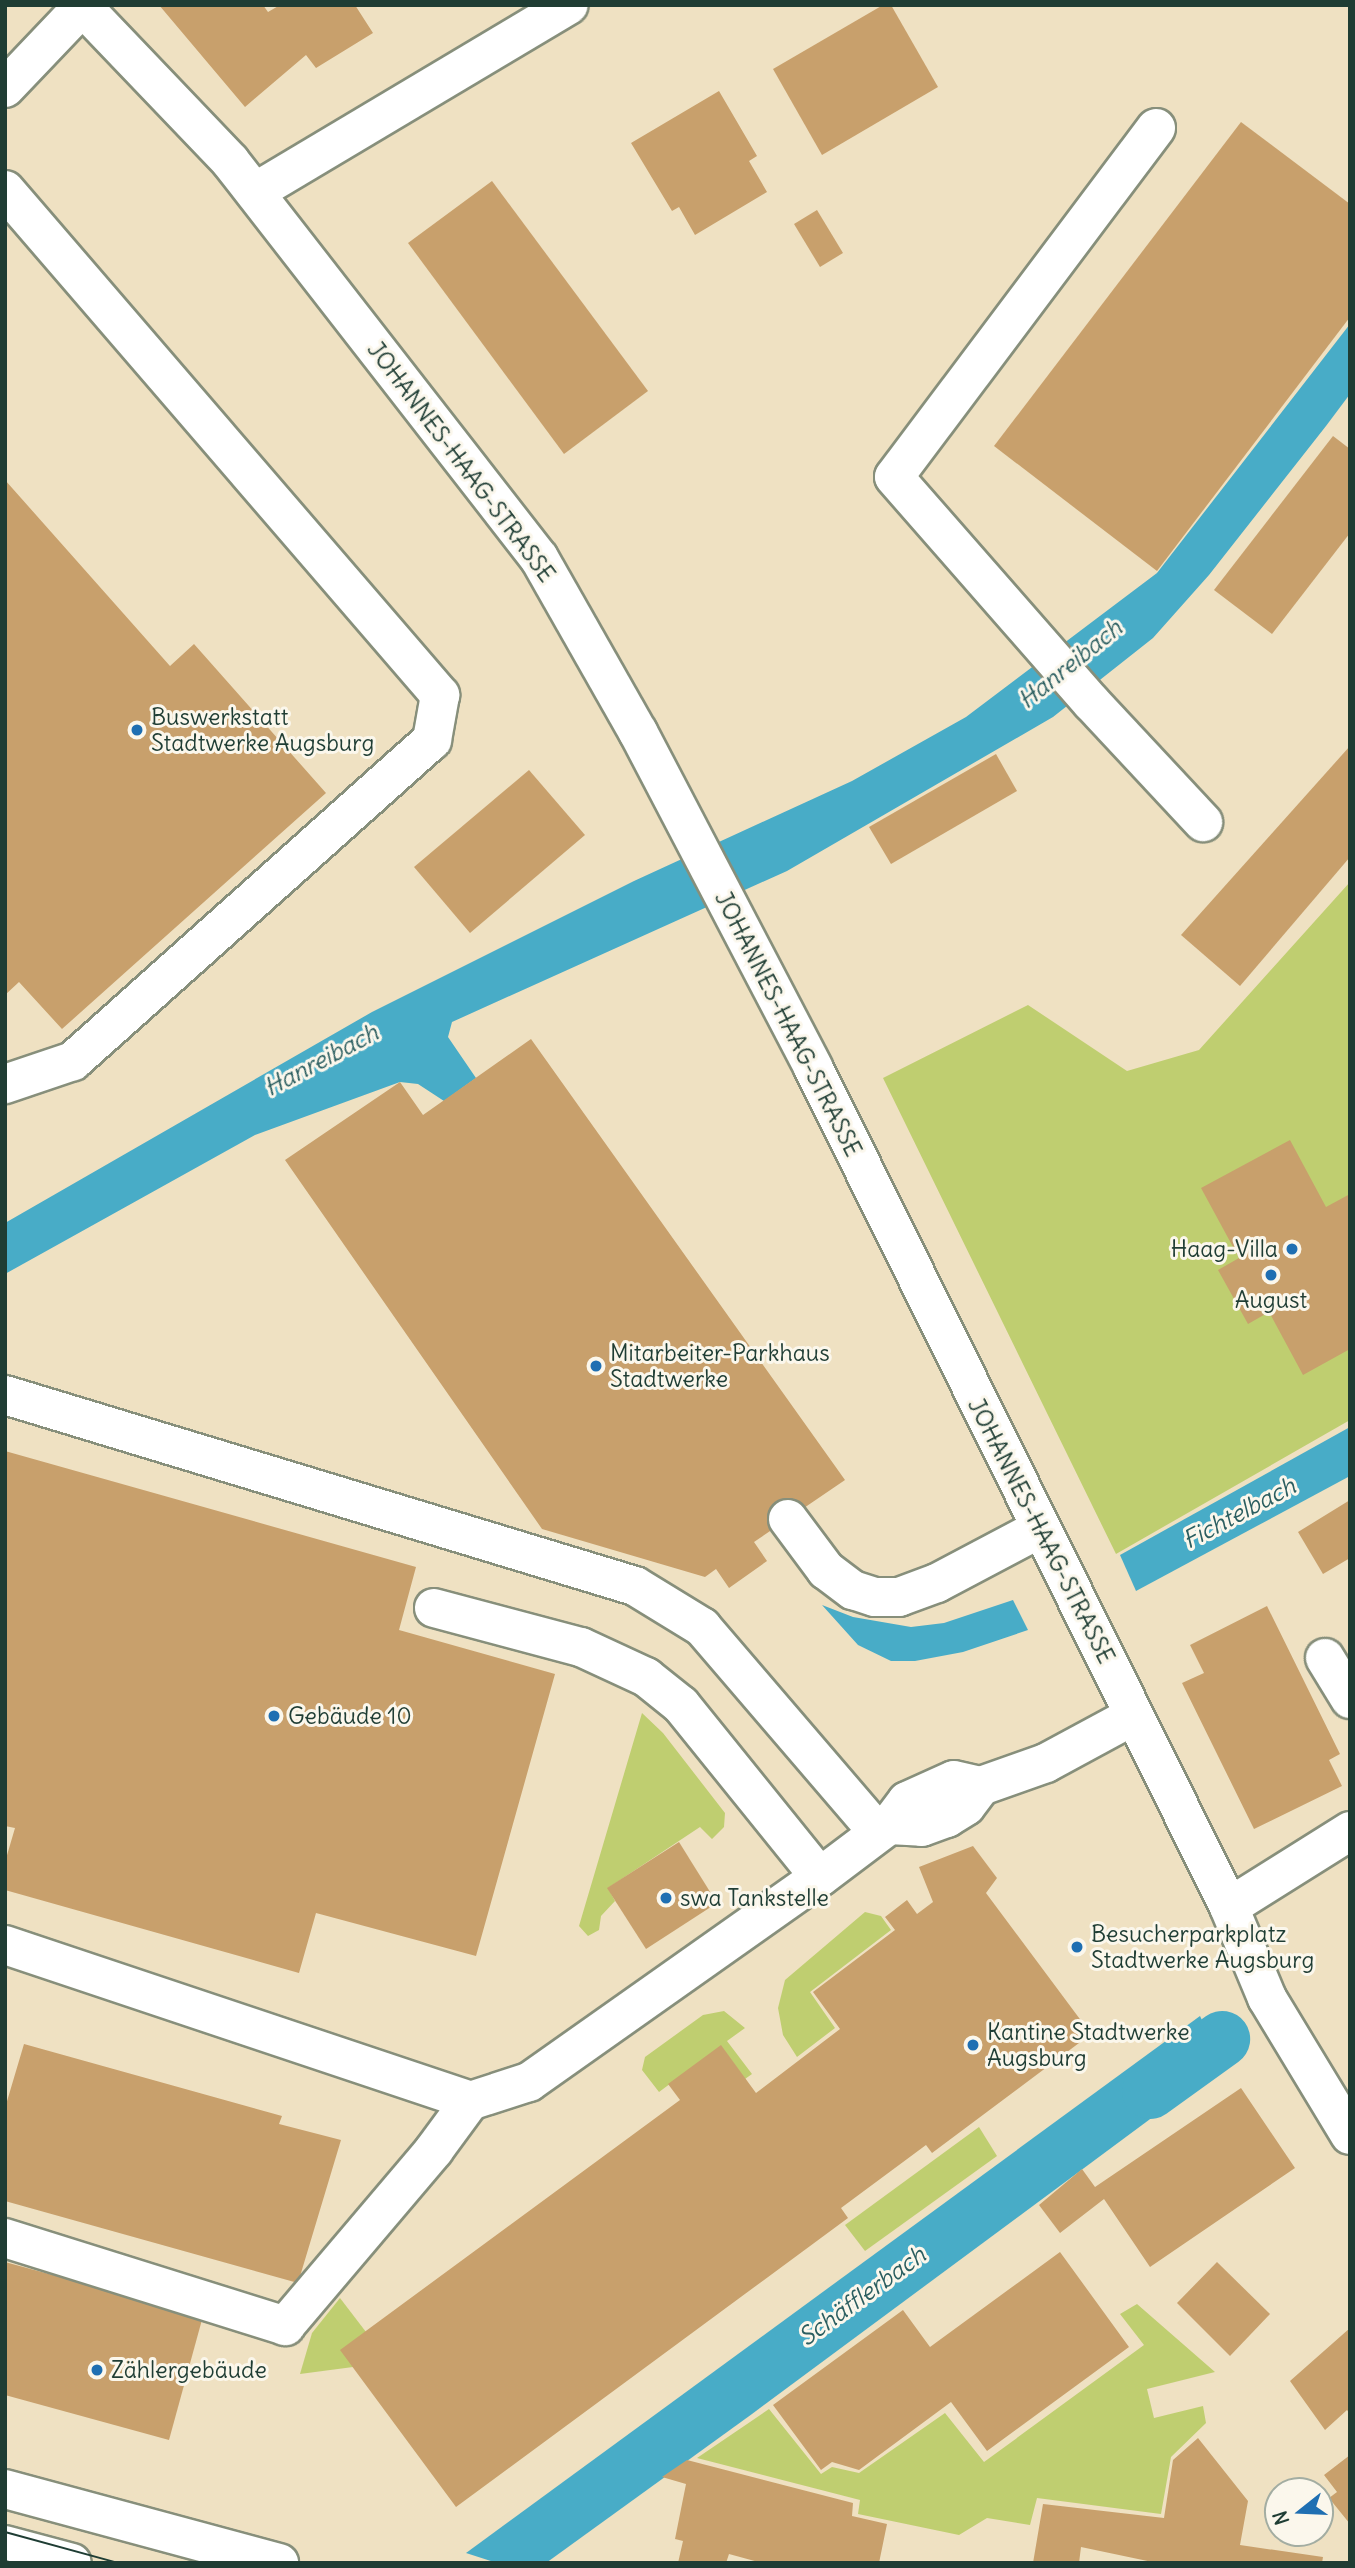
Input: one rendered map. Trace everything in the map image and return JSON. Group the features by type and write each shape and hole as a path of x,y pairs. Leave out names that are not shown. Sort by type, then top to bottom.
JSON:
{"street":[{"path":"255,192 569,5"},
{"path":"5,88 83,6"},
{"name":"JOHANNES-HAAG-STRASSE","path":"83,6 255,192 538,558 638,732 813,1067 1228,1907 1288,2038 1350,2135"},
{"path":"1156,128 894,477 1092,703 1203,822"},
{"path":"5,190 440,695 432,740 135,1006 73,1061 5,1084"},
{"path":"5,1395 635,1586 702,1627 883,1829"},
{"path":"788,1520 826,1570 853,1590 875,1597 899,1597 937,1583 1040,1529"},
{"path":"434,1608 581,1647 646,1677 681,1705 820,1877"},
{"path":"1325,1658 1350,1699"},
{"path":"5,2238 285,2326 434,2150 470,2101 529,2082 820,1877 883,1829 922,1827 947,1818 966,1806 981,1786 1046,1763 1133,1716"},
{"path":"1228,1907 1350,1831"},
{"path":"5,1945 470,2101"},
{"path":"5,2489 279,2563"},
{"path":"5,2545 72,2563"}],"green space":[{"path":"1350,882 1350,1420 1116,1554 883,1078 1028,1005 1127,1071 1199,1050"},
{"path":"642,1713 663,1733 725,1813 724,1827 712,1839 700,1827 608,1888 615,1901 601,1916 599,1930 588,1936 579,1926"},
{"path":"865,1912 881,1916 891,1930 810,1992 835,2028 797,2057 783,2035 778,2008 785,1980"},
{"path":"724,2011 745,2028 727,2041 752,2074 745,2079 721,2046 659,2092 642,2070 645,2057 703,2015"},
{"path":"979,2127 997,2156 865,2251 845,2225"},
{"path":"340,2298 366,2332 353,2367 300,2374 312,2333"},
{"path":"1137,2304 1215,2372 1147,2389 1154,2418 1203,2406 1206,2423 1171,2457 1161,2514 1037,2498 1030,2525 987,2518 959,2535 858,2514 860,2500 697,2458 769,2409 821,2474 832,2467 859,2473 945,2413 984,2462 1144,2345 1120,2314"}],"water":[{"name":"Hanreibach","path":"1350,324 1350,394 1326,426 1209,575 1153,638 1053,717 787,871 452,1022 448,1037 476,1078 444,1101 418,1084 400,1082 255,1135 5,1274 5,1223 372,1012 634,881 852,781 966,717 1157,573"},
{"name":"Fichtelbach","path":"1350,1427 1350,1476 1136,1591 1120,1555"},
{"path":"1013,1600 1028,1630 963,1652 915,1661 891,1661 858,1645 822,1605 853,1617 911,1627 944,1623"},
{"path":"1200,2016 1223,2065 752,2414 546,2563 497,2563 466,2553"}],"building":[{"path":"159,5 263,5 268,12 280,5 355,5 373,33 316,68 306,55 245,107"},
{"path":"883,5 891,5 938,87 822,155 773,69"},
{"path":"719,91 757,156 749,161 767,192 695,235 679,207 672,211 631,143"},
{"path":"1241,122 1350,204 1350,317 1157,571 994,446"},
{"path":"492,181 648,391 564,454 408,243"},
{"path":"817,210 843,253 820,267 794,224"},
{"path":"1333,436 1350,449 1350,533 1272,634 1214,590"},
{"name":"Buswerkstatt Stadtwerke Augsburg","path":"5,480 170,666 194,644 326,793 62,1029 19,982 5,995"},
{"path":"1350,746 1350,857 1240,986 1181,935"},
{"path":"996,754 1017,791 891,864 869,827"},
{"path":"529,770 585,835 470,933 414,867"},
{"name":"Mitarbeiter-Parkhaus Stadtwerke","path":"531,1039 845,1480 754,1542 767,1561 729,1588 716,1569 705,1577 542,1529 285,1160 400,1082 423,1115"},
{"name":"Haag-Villa","path":"1290,1140 1326,1207 1350,1194 1350,1349 1303,1375 1269,1312 1248,1324 1218,1270 1239,1258 1201,1188"},
{"name":"Gebäude 10","path":"5,1451 416,1567 399,1630 555,1674 476,1956 316,1913 299,1973 5,1890 5,1862 15,1828 5,1826"},
{"path":"1350,1500 1350,1558 1323,1574 1298,1532"},
{"path":"1267,1606 1340,1754 1329,1760 1342,1786 1254,1829 1182,1683 1204,1673 1190,1645"},
{"path":"679,1842 717,1903 646,1949 607,1888"},
{"path":"973,1846 997,1878 986,1893 1091,2034 932,2153 926,2145 841,2208 848,2218 456,2507 340,2350 680,2100 668,2084 721,2045 756,2093 840,2029 813,1992 895,1930 885,1917 907,1900 917,1914 933,1902 919,1867"},
{"path":"24,2044 282,2116 279,2124 341,2140 298,2283 5,2201 5,2108"},
{"path":"1241,2088 1295,2168 1150,2267 1104,2199 1060,2233 1039,2205 1082,2169 1095,2187"},
{"path":"1060,2252 1129,2347 987,2451 951,2402 859,2470 832,2462 821,2470 773,2405 903,2310 930,2347"},
{"name":"Zählergebäude","path":"5,2262 203,2316 169,2440 5,2395"},
{"path":"1217,2262 1270,2314 1230,2356 1177,2303"},
{"path":"1350,2328 1350,2414 1347,2410 1325,2430 1290,2381"},
{"path":"1198,2438 1248,2501 1240,2545 1323,2557 1322,2563 1157,2563 1081,2547 1079,2563 1033,2563 1043,2504 1164,2518 1173,2460"},
{"path":"1350,2455 1350,2524 1334,2504 1334,2494 1337,2492 1334,2488 1334,2477 1324,2475"},
{"path":"687,2460 853,2503 852,2516 887,2524 879,2563 762,2563 729,2554 726,2563 678,2563 683,2541 675,2539 686,2484 662,2477"}],"waterway":[{"name":"Schäfflerbach","path":"1150,2091 1222,2039"}],"tram line":[{"path":"5,2532 118,2563"},
{"path":"5,2561 13,2563"}],"place":[{"name":"Buswerkstatt Stadtwerke Augsburg","path":"137,730"},
{"name":"Haag-Villa","path":"1292,1249"},
{"name":"August","path":"1271,1275"},
{"name":"Mitarbeiter-Parkhaus Stadtwerke","path":"596,1366"},
{"name":"Gebäude 10","path":"274,1716"},
{"name":"swa Tankstelle","path":"666,1898"},
{"name":"Besucherparkplatz Stadtwerke Augsburg","path":"1077,1947"},
{"name":"Kantine Stadtwerke Augsburg","path":"973,2045"},
{"name":"Zählergebäude","path":"97,2370"}]}
